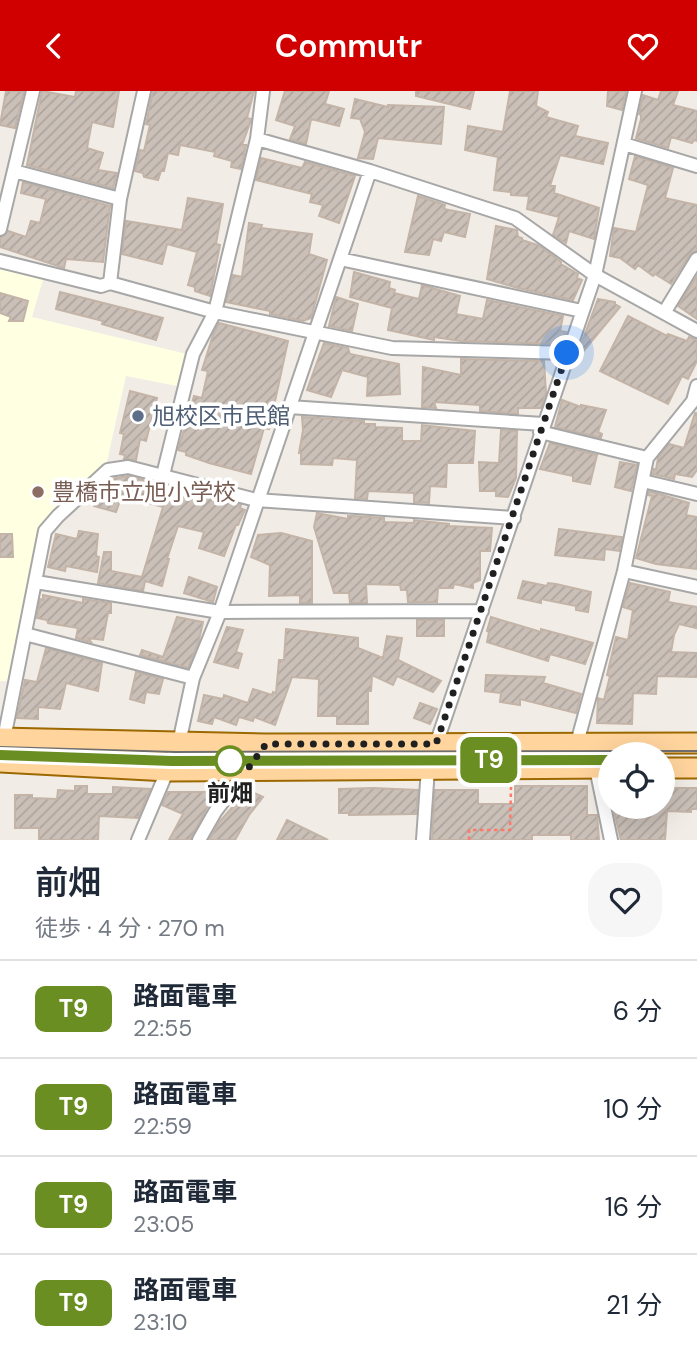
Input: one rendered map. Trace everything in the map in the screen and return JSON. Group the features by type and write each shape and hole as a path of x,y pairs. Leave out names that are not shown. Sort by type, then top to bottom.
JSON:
{"main road":[{"path":"2,738 266,744 697,743"},
{"path":"0,760 168,771 598,768"},
{"path":"675,768 697,768"}],"street":[{"path":"0,229 33,91"},
{"path":"110,283 120,199 144,91"},
{"path":"163,475 192,354 215,312 257,139 263,91"},
{"path":"423,840 428,768 595,275 635,91"},
{"path":"257,139 370,171 515,218 595,275 697,331"},
{"path":"624,144 697,166"},
{"path":"0,170 120,199"},
{"path":"138,840 179,743 193,678 220,612 370,171"},
{"path":"340,259 582,311"},
{"path":"664,313 697,259"},
{"path":"0,261 102,286 110,283 215,312 392,348 567,353"},
{"path":"598,762 577,743 624,571 647,458 695,401 697,386"},
{"path":"289,407 541,428 647,458"},
{"path":"0,760 2,738 45,531 108,470 128,467 256,500 514,518"},
{"path":"643,481 697,494"},
{"path":"624,571 697,587"},
{"path":"36,582 220,612 482,611"},
{"path":"25,634 193,678"},
{"path":"199,840 215,812 266,744"},
{"path":"609,819 611,840"}],"path":[{"path":"469,840 469,830 510,830 511,768"}],"shaded area":[{"name":"豊橋市立旭小学校","path":"0,266 44,276 32,317 187,354 177,386 126,376 106,466 48,519 10,681 0,681"}],"building":[{"path":"6,91 24,91 15,128 0,125"},
{"path":"42,91 75,97 76,91 119,91 113,127 92,122 87,148 103,153 98,170 117,173 113,188 27,165"},
{"path":"153,91 254,91 247,118 251,119 242,145 246,145 241,169 231,167 232,161 214,156 215,152 180,145 178,155 168,153 164,171 161,171 158,180 144,177 143,173 135,171 140,150 144,151 150,125 146,124"},
{"path":"285,91 329,91 325,104 344,109 339,126 311,119 306,144 290,139 295,126 276,120"},
{"path":"416,91 474,91 470,109 416,96"},
{"path":"510,91 538,91 536,106 548,112 546,117 578,126 575,136 608,143 603,164 560,155 550,186 555,186 554,193 599,208 594,239 569,231 566,243 553,235 559,217 527,209 529,196 494,190 498,157 465,150 468,126 503,132"},
{"path":"608,91 626,91 622,110 607,106"},
{"path":"661,91 678,91 673,105 697,111 697,141 692,143 671,137 668,148 636,138 643,95 658,100"},
{"path":"355,99 388,107 444,107 441,144 378,138 373,159 358,158 365,132 360,119 351,118"},
{"path":"635,156 673,168 665,198 697,205 697,250 690,254 671,284 638,265 635,269 620,258 610,256 614,228 636,232 648,185 629,179"},
{"path":"261,158 302,168 305,162 355,176 339,223 319,216 323,205 310,202 312,194 256,180"},
{"path":"23,182 110,206 103,262 66,259 64,268 0,247 0,238 8,231 26,237 31,221 40,223 46,199 21,193"},
{"path":"418,196 445,205 444,209 470,214 465,237 444,232 441,241 433,239 429,255 405,252"},
{"path":"188,198 223,204 216,244 220,245 210,296 195,291 195,287 188,285 197,252 167,244 162,264 122,254 126,221 182,230"},
{"path":"249,223 262,225 261,228 312,234 309,254 327,260 311,318 303,321 226,302 233,275 242,277"},
{"path":"496,226 517,230 518,237 522,240 540,246 578,274 577,278 582,280 573,300 487,279"},
{"path":"354,272 390,282 389,288 395,290 394,293 419,299 422,285 460,296 456,314 483,319 487,300 563,316 560,331 566,332 563,344 461,341 434,337 434,340 388,330 392,308 350,297"},
{"path":"697,276 697,319 678,306"},
{"path":"60,292 163,318 156,340 102,324 103,321 56,309"},
{"path":"0,293 28,301 23,321 9,321 11,317 0,313"},
{"path":"336,297 358,304 352,331 329,326"},
{"path":"598,299 615,302 620,307 582,353 580,347"},
{"path":"628,316 667,336 668,334 687,341 689,337 697,340 697,361 688,379 682,376 668,404 600,371"},
{"path":"219,323 288,341 269,429 264,428 251,474 209,463 178,450 194,396 202,398 208,371 202,370"},
{"path":"324,343 348,348 350,354 399,364 400,394 367,396 368,377 342,370 331,397 307,390"},
{"path":"461,359 544,361 546,393 541,408 518,408 518,414 480,411 480,405 434,402 436,408 422,407 423,367 461,375"},
{"name":"旭校区市民館","path":"130,391 157,398 146,441 140,439 136,460 124,459 125,455 120,454 124,434 120,433"},
{"path":"562,400 581,407 606,410 598,432 602,434 601,438 555,427"},
{"path":"695,413 697,470 692,477 675,474 674,479 653,474 658,458 669,444 684,448"},
{"path":"302,417 364,421 364,424 375,424 375,427 402,428 402,441 421,441 422,425 475,431 473,463 447,463 446,487 430,486 429,503 414,502 414,493 368,491 367,499 355,498 357,460 333,458 332,465 301,464 299,453"},
{"path":"501,430 517,431 516,478 508,497 496,496 496,491 480,491 479,462 499,463"},
{"path":"550,443 597,455 590,484 573,481 573,476 540,469"},
{"path":"620,462 637,465 631,491 615,487"},
{"path":"128,476 164,486 162,492 194,500 196,494 241,505 240,508 245,510 224,556 199,548 204,532 178,526 167,559 162,586 145,581 143,591 98,583 104,552 111,552 111,571 142,577 163,507 121,498 116,512 94,506 99,490 106,492 111,479"},
{"path":"649,491 689,503 686,515 697,517 697,569 656,564 636,558 652,496 648,495"},
{"path":"317,513 348,519 348,516 353,516 384,518 384,522 414,523 414,520 449,526 492,528 490,551 480,551 480,580 473,583 473,588 454,584 453,588 438,588 437,602 408,602 407,590 401,590 400,585 366,584 367,603 350,603 349,593 334,593 314,527"},
{"path":"559,529 622,537 619,551 605,549 604,560 555,555"},
{"path":"79,531 98,534 97,572 66,566 65,571 48,567 56,534 77,539"},
{"path":"281,533 312,541 312,603 300,603 300,595 269,596 270,565 251,557 258,535"},
{"path":"0,534 12,534 13,557 0,557"},
{"path":"189,577 217,587 213,602 184,593"},
{"path":"523,581 547,586 548,583 556,584 591,592 588,612 576,610 576,606 541,599 541,603 518,598"},
{"path":"630,583 670,592 668,602 697,607 696,628 679,624 671,652 697,653 697,677 657,676 656,694 633,693 632,724 597,723 598,698 604,700 616,637 628,640 633,610 623,607"},
{"path":"43,595 83,603 83,599 111,603 111,613 108,613 103,640 88,638 91,642 76,638 78,628 48,623 47,620 37,618"},
{"path":"177,617 203,622 188,668 140,655 142,650 163,657"},
{"path":"491,617 541,632 541,629 593,643 585,664 550,654 548,661 487,642"},
{"path":"417,620 444,620 444,636 417,636"},
{"path":"227,627 243,630 236,652 242,654 238,668 214,662"},
{"path":"286,629 358,638 358,648 383,658 387,636 402,638 398,660 441,681 433,692 397,676 393,685 372,675 371,691 368,691 368,724 337,724 337,716 318,716 319,679 292,677 275,725 254,717 253,721 239,717 236,725 214,717 212,724 198,721 204,695 223,699 224,695 248,703 253,689 272,695 273,692 276,693 279,660 284,660"},
{"path":"46,648 102,663 98,691 66,683 60,709 38,707 38,719 17,718 25,680 37,682"},
{"path":"136,672 163,679 159,694 146,692 144,703 130,699"},
{"path":"486,675 545,677 543,683 581,694 576,713 520,699 520,705 500,702 501,693 485,691"},
{"path":"420,703 437,709 430,724 414,718"},
{"path":"221,785 190,840 169,840 183,814 162,805 168,792 207,792"},
{"path":"75,786 87,786 87,794 113,794 113,787 150,789 138,818 99,816 98,840 39,840 39,828 15,828 15,795 57,799 58,790 75,791"},
{"path":"515,786 587,786 587,815 597,815 599,840 571,840 571,835 532,835 532,840 432,840 435,790 478,790 478,804 515,804"},
{"path":"675,788 697,788 697,809 691,809 691,812 675,811"},
{"path":"339,789 418,790 416,814 339,813"},
{"path":"250,791 263,797 235,840 209,840 220,821 245,793 246,795"},
{"path":"616,819 666,819 665,840 621,840"},
{"path":"287,820 328,840 277,840"}],"tram line":[{"path":"0,747 175,752 697,751"},
{"name":"T9","path":"0,755 172,761 598,760"}],"place":[{"name":"旭校区市民館","path":"138,416"},
{"name":"豊橋市立旭小学校","path":"38,492"},
{"name":"前畑","path":"230,761"}],"route":[{"path":"230,761 224,770 247,770 266,744 436,744 514,518 567,353"}]}
